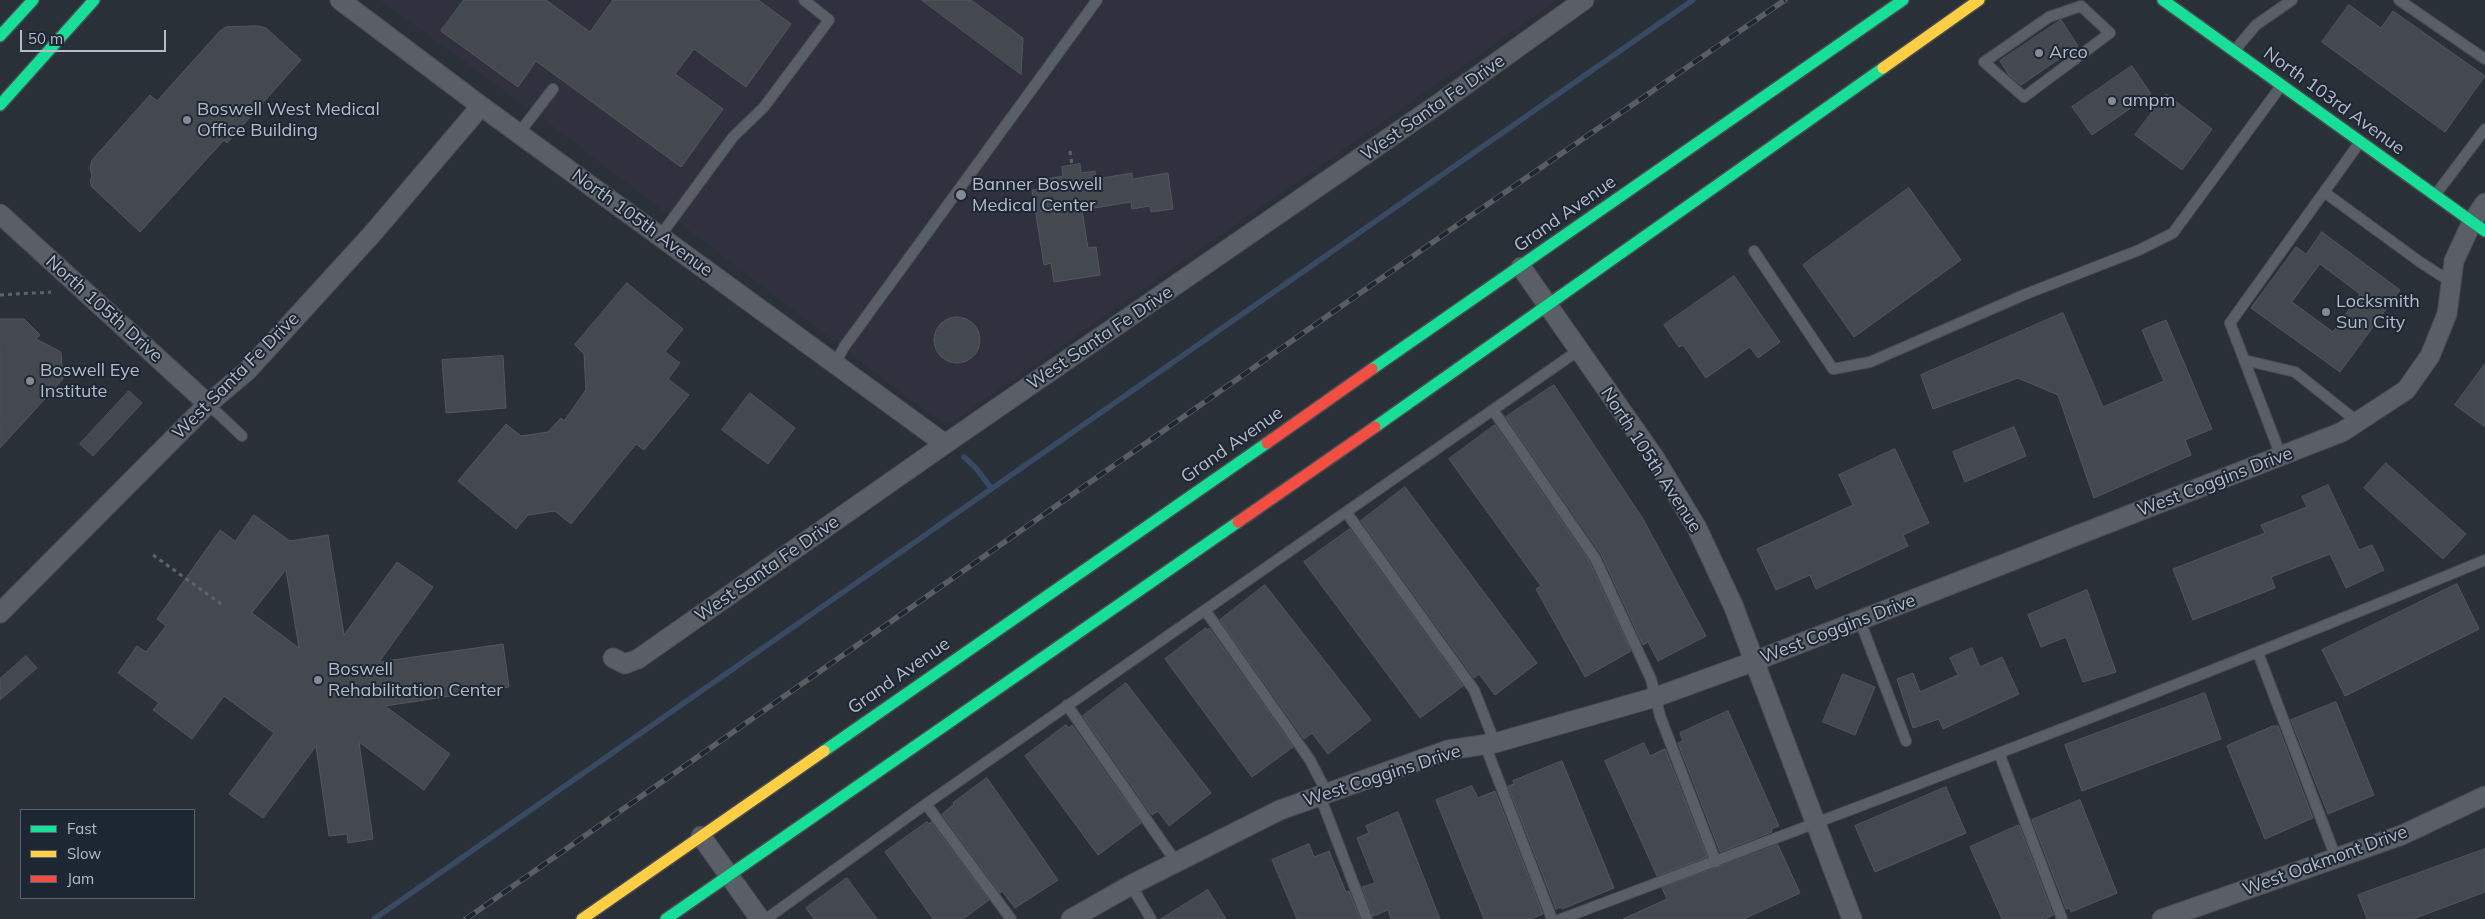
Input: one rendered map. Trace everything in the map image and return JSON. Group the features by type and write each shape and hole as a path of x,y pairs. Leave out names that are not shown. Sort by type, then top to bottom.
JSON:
{"main road":[{"path":"0,36 33,0"},
{"path":"0,105 94,0"},
{"name":"Grand Avenue","path":"582,919 1903,0"},
{"path":"666,919 1548,306 1979,0"},
{"name":"North 103rd Avenue","path":"2163,0 2479,226"}],"street":[{"name":"North 105th Avenue","path":"340,0 481,106 944,444"},
{"name":"West Santa Fe Drive","path":"613,658 626,664 638,659 944,444 1436,106 1584,0"},
{"name":"West Santa Fe Drive","path":"0,613 208,404 248,370 373,233 481,106"},
{"name":"West Coggins Drive","path":"1071,919 1131,885 1280,810 1448,750 1490,744 1656,697 1755,661 2342,432 2406,390 2430,356 2447,314 2454,262 2479,226 2485,203"},
{"name":"North 105th Drive","path":"0,214 208,404"},
{"name":"North 105th Avenue","path":"1520,267 1654,457 1683,502 1716,566 1755,661 1852,919"},
{"name":"West Oakmont Drive","path":"2162,919 2402,835 2485,796"},
{"path":"701,836 760,919"}],"lane":[{"path":"660,236 733,137 764,107 829,20 804,0"},
{"path":"835,364 844,347 1097,0"},
{"path":"2234,51 2256,26 2292,0"},
{"path":"2399,0 2485,59"},
{"path":"2081,6 2110,33 2024,97 1984,62 2049,17 2081,6"},
{"path":"1754,251 1833,369 1870,362 2026,294 2139,250 2173,233 2282,84"},
{"path":"519,133 553,89"},
{"path":"2435,195 2485,129"},
{"path":"2281,456 2230,323 2361,141"},
{"path":"2324,192 2420,262 2451,282"},
{"path":"766,919 1067,705 1578,350"},
{"path":"2244,360 2296,372 2358,422"},
{"path":"208,404 242,436"},
{"path":"1493,410 1595,558 1651,678 1660,716 1716,862"},
{"path":"1346,512 1474,690 1490,744 1552,919"},
{"path":"1561,919 1583,915 2258,653 2485,560"},
{"path":"1205,610 1310,760 1367,919"},
{"path":"1860,620 1906,741"},
{"path":"2258,653 2336,858"},
{"path":"1067,705 1176,862"},
{"path":"1999,753 2062,919"},
{"path":"926,804 1011,919"},
{"path":"1131,885 1151,919"}],"path":[{"path":"1070,151 1072,165"},
{"path":"0,295 51,292"},
{"path":"153,555 224,606"}],"shaded area":[{"name":"Banner Boswell Medical Center","path":"380,0 1558,0 954,421 943,421 932,416 551,125"}],"building":[{"path":"464,0 546,0 590,32 613,0 758,0 791,24 746,87 694,49 675,74 723,109 681,167 536,61 518,87 441,31"},
{"path":"922,0 971,0 1023,38 1021,74"},
{"path":"2349,5 2381,28 2393,11 2485,76 2445,132 2322,42"},
{"name":"Arco","path":"2061,20 2078,46 2021,85 2009,75 2000,61"},
{"name":"Boswell West Medical Office Building","path":"258,26 266,28 301,60 227,143 224,140 140,232 92,187 90,168 92,160 150,95 157,101 220,31 226,27"},
{"name":"ampm","path":"2132,66 2151,94 2092,135 2072,107"},
{"path":"2166,94 2212,129 2182,170 2135,135"},
{"path":"1080,164 1081,173 1095,171 1096,179 1132,173 1133,179 1168,173 1173,209 1151,212 1150,206 1132,209 1131,202 1082,210 1088,248 1096,247 1100,275 1054,282 1051,263 1044,265 1032,190 1042,188 1041,180 1063,176 1062,167"},
{"path":"1909,188 1961,260 1854,337 1803,265"},
{"path":"2322,232 2400,290 2340,372 2251,308 2296,247 2306,254","holes":["2320,264 2360,294 2333,332 2292,302"]},
{"path":"1734,276 1780,342 1758,358 1750,347 1706,378 1683,345 1679,347 1664,325"},
{"path":"627,283 683,329 665,352 680,363 668,379 689,395 644,450 636,444 571,524 555,511 528,515 516,529 458,481 506,424 521,436 548,432 561,418 564,421 586,390 584,354 575,345"},
{"path":"2063,313 2103,407 2164,381 2142,330 2166,320 2212,429 2185,440 2191,455 2094,498 2058,395 2018,378 1933,409 1921,375"},
{"path":"952,317 962,317 976,327 980,340 976,353 970,359 962,363 952,363 938,353 934,345 934,335 944,321"},
{"name":"Boswell Eye Institute","path":"0,319 24,319 40,335 36,339 61,352 63,379 0,448"},
{"path":"503,356 506,408 446,413 442,360"},
{"path":"2485,364 2485,427 2455,405"},
{"path":"1554,385 1643,519 1706,636 1658,661 1648,642 1643,645 1601,554 1506,417"},
{"path":"129,391 142,403 93,456 80,444"},
{"path":"750,393 795,428 768,464 722,430"},
{"path":"1495,425 1589,561 1631,651 1585,677 1536,589 1541,586 1449,459"},
{"path":"2014,427 2026,456 1965,482 1953,452"},
{"path":"1895,449 1929,523 1903,535 1908,546 1816,589 1810,575 1776,590 1757,549 1853,505 1839,475"},
{"path":"2386,463 2466,534 2443,559 2364,488"},
{"path":"2328,485 2359,550 2372,545 2384,570 2346,588 2330,554 2271,577 2275,588 2193,620 2173,569 2265,533 2261,525 2307,507 2302,497"},
{"path":"1405,487 1537,663 1495,695 1479,674 1474,678 1361,521"},
{"name":"Boswell Rehabilitation Center","path":"254,515 290,541 328,535 344,635 397,562 433,587 379,662 503,644 509,687 385,706 450,754 424,790 359,742 373,839 348,843 347,834 329,836 316,746 263,818 229,794 274,733 224,696 192,739 153,710 159,703 118,673 137,646 146,652 166,626 157,619 220,530 235,541","holes":["286,570 299,648 252,613"]},
{"path":"1350,529 1463,686 1420,718 1304,562"},
{"path":"2457,584 2479,629 2345,696 2322,650"},
{"path":"1265,585 1371,720 1328,754 1312,733 1304,739 1220,620"},
{"path":"2087,590 2116,672 2083,682 2066,637 2041,647 2028,615"},
{"path":"1206,628 1207,630 1209,628 1293,747 1252,777 1165,659"},
{"path":"1972,648 1980,667 2002,657 2019,694 1943,729 1939,719 1913,728 1897,679 1913,673 1920,692 1958,675 1950,658"},
{"path":"26,656 37,668 0,700 0,679"},
{"path":"1843,674 1875,687 1855,735 1823,722"},
{"path":"1126,683 1211,793 1169,826 1158,811 1152,815 1083,716"},
{"path":"2205,693 2221,739 2082,791 2065,745"},
{"path":"2336,702 2374,795 2328,814 2291,720"},
{"path":"1728,711 1779,826 1771,829 1772,832 1720,852 1678,743 1683,741 1680,733"},
{"path":"1066,725 1069,728 1072,725 1141,823 1098,855 1025,756"},
{"path":"2273,726 2278,726 2313,818 2265,839 2227,746"},
{"path":"1644,743 1650,756 1665,749 1707,857 1657,876 1605,761"},
{"path":"1562,761 1614,888 1562,909 1561,907 1556,909 1508,786 1514,784 1513,781"},
{"path":"987,778 1058,880 1015,908 1002,891 1000,893 942,814 953,803"},
{"path":"1472,786 1478,798 1495,791 1543,914 1531,919 1484,919 1436,800"},
{"path":"1946,787 1966,833 1875,872 1855,826"},
{"path":"2080,800 2117,893 2071,912 2070,908 2066,909 2032,820"},
{"path":"1398,812 1440,919 1391,919 1388,910 1373,916 1362,887 1375,883 1357,838 1369,833 1366,826"},
{"path":"927,822 929,824 931,822 989,900 963,919 933,919 885,852"},
{"path":"2019,825 2053,915 2045,919 2002,919 1970,847"},
{"path":"1309,844 1314,857 1329,851 1346,892 1349,891 1360,919 1297,919 1272,860"},
{"path":"1778,845 1800,893 1744,919 1623,919 1667,899 1662,888"},
{"path":"2485,849 2485,892 2413,919 2367,919 2358,895"},
{"path":"847,878 877,919 814,919 806,908"},
{"path":"1208,890 1226,919 1161,919"}],"waterway":[{"path":"374,919 1693,0"},
{"path":"964,457 976,468 991,488"}],"railway":[{"path":"466,919 1456,226 1785,0"}],"traffic: fast":[{"path":"0,36 33,0"},
{"path":"0,105 94,0"},
{"path":"1372,369 1903,0"},
{"path":"2163,0 2485,231"},
{"path":"1375,427 1883,68"},
{"path":"824,751 1267,443"},
{"path":"666,919 1238,522"}],"traffic: slow":[{"path":"1883,68 1979,0"},
{"path":"582,919 824,751"}],"traffic: jam":[{"path":"1267,443 1372,369"},
{"path":"1238,522 1375,427"}],"place":[{"name":"Arco","path":"2039,53"},
{"name":"ampm","path":"2112,101"},
{"name":"Boswell West Medical Office Building","path":"187,120"},
{"name":"Banner Boswell Medical Center","path":"961,195"},
{"name":"Locksmith Sun City","path":"2326,312"},
{"name":"Boswell Eye Institute","path":"30,381"},
{"name":"Boswell Rehabilitation Center","path":"318,680"}]}
